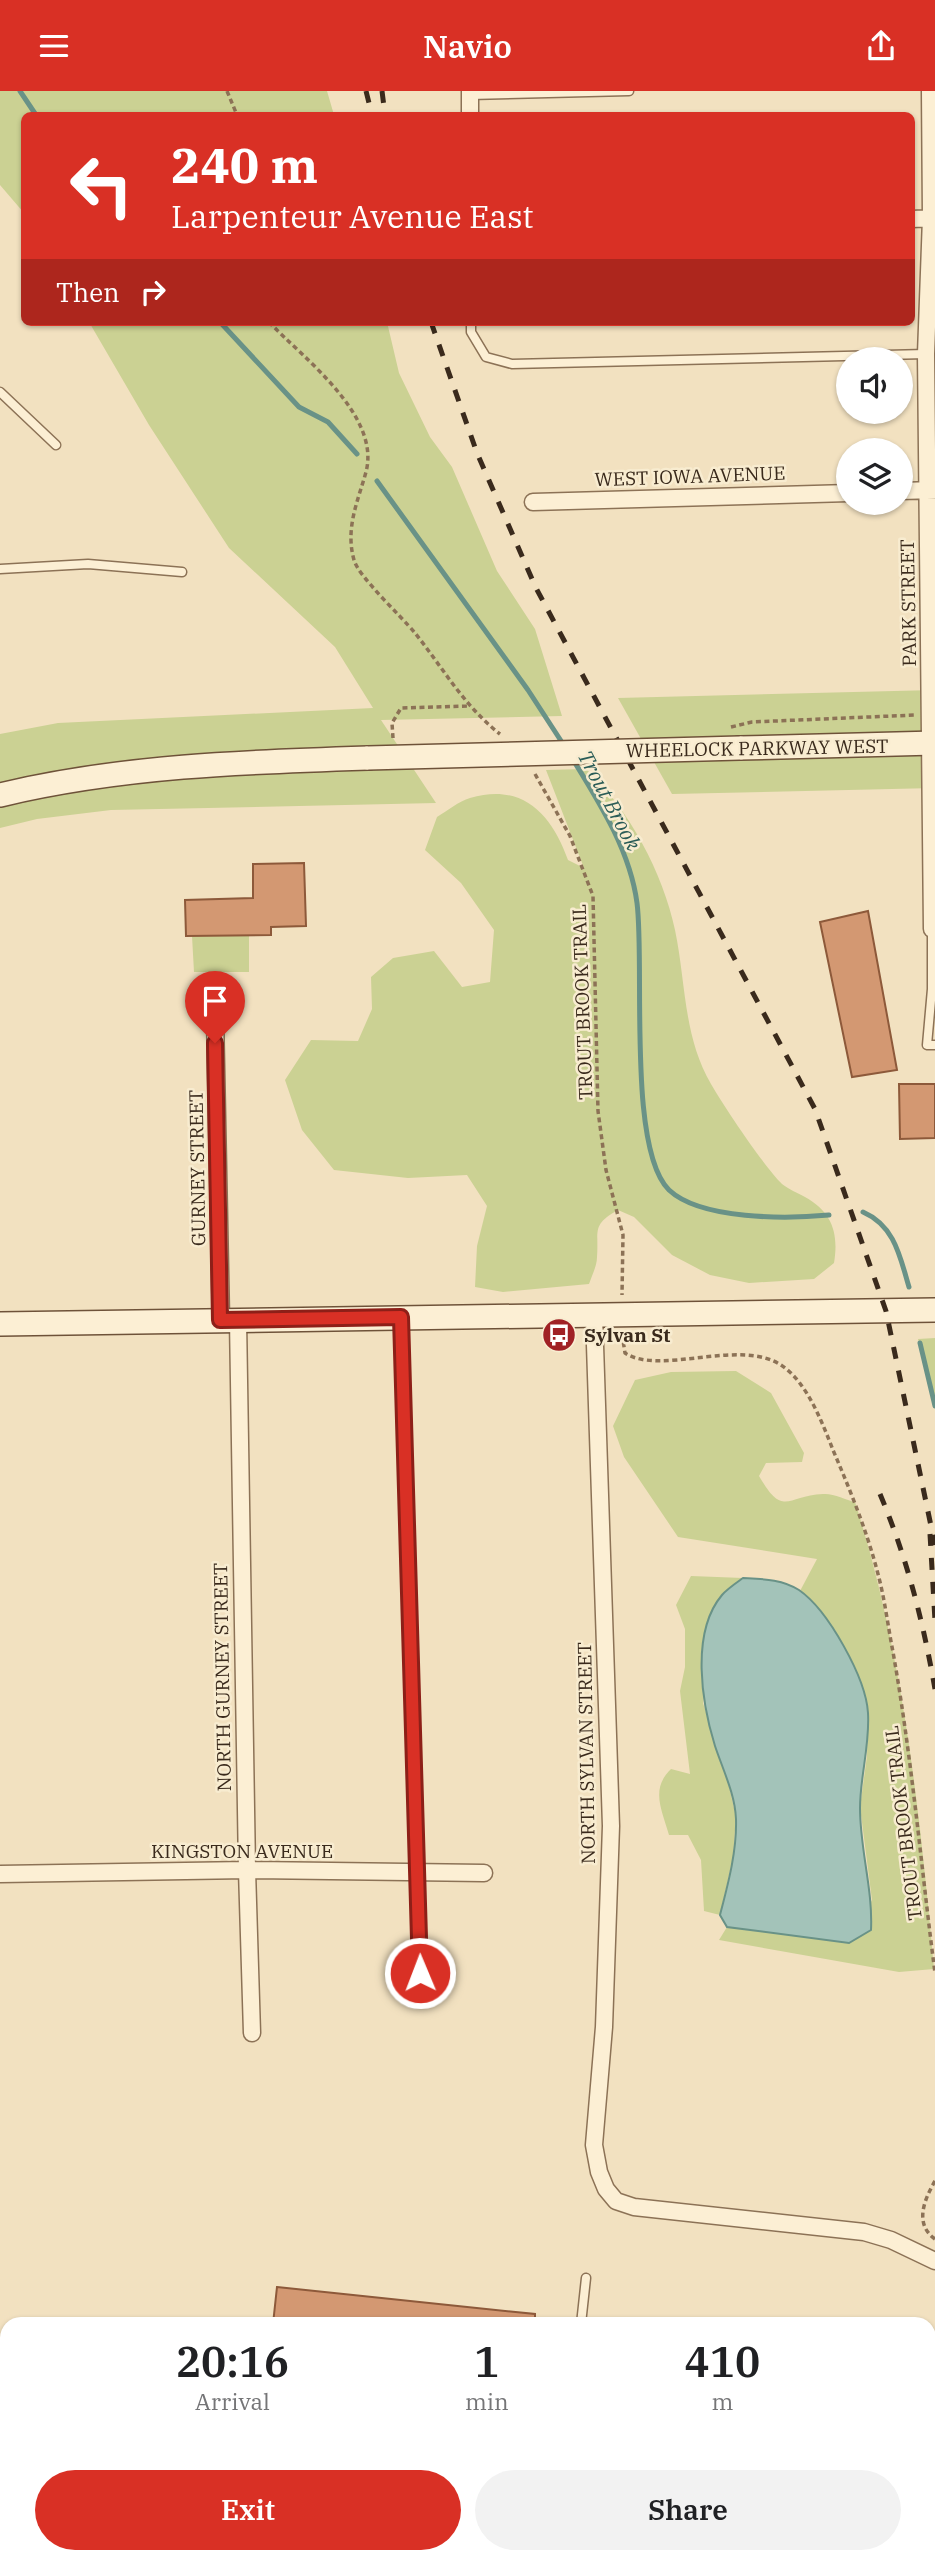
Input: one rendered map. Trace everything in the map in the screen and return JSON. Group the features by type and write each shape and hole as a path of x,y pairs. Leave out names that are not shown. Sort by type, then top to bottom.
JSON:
{"street":[{"name":"PARK STREET","path":"930,91 933,218 926,354 931,490 932,929"},
{"path":"470,93 470,112"},
{"path":"915,219 933,218"},
{"path":"913,491 931,490"},
{"name":"WEST IOWA AVENUE","path":"533,502 836,493"},
{"name":"WHEELOCK PARKWAY WEST","path":"0,795 79,779 215,763 933,743"},
{"name":"GURNEY STREET","path":"215,1015 229,1320"},
{"path":"0,1324 935,1310"},
{"name":"NORTH SYLVAN STREET","path":"594,1315 611,1826 604,2027 594,2145 599,2172 606,2189 616,2201 634,2207 863,2232 891,2240 935,2260"},
{"name":"NORTH GURNEY STREET","path":"229,1320 252,2033"},
{"name":"KINGSTON AVENUE","path":"0,1874 247,1870 484,1873"}],"lane":[{"path":"470,93 629,91"},
{"path":"471,326 471,332 486,357 512,364 926,354"},
{"path":"0,392 56,445"},
{"path":"0,569 88,564 182,572"},
{"name":"PARK STREET","path":"932,929 934,989 927,1045 935,1045"},
{"path":"401,1317 421,1993"},
{"path":"582,2317 586,2278"}],"path":[{"path":"227,91 236,112"},
{"path":"273,326 334,388 361,426 368,464 351,525 357,568 415,633 469,706 507,741"},
{"path":"393,736 392,723 401,708 469,706"},
{"path":"727,727 752,722 930,715"},
{"name":"TROUT BROOK TRAIL","path":"528,765 570,836 593,896 598,1111 606,1170 623,1235 622,1295"},
{"name":"TROUT BROOK TRAIL","path":"622,1339 625,1353 640,1359 732,1356 769,1359 782,1366 800,1384 825,1429 855,1502 879,1576 904,1713 935,1973"},
{"path":"935,2182 924,2204 922,2220 923,2227 935,2239"}],"green space":[{"path":"0,91 327,91 333,112 21,112 21,210 0,185"},
{"path":"91,326 388,326 399,373 430,437 452,467 497,571 535,629 562,716 381,720 436,803 111,810 37,819 0,828 0,734 58,723 373,708 335,647 229,548 149,425"},
{"path":"935,690 935,788 672,794 618,698"},
{"path":"586,769 630,822 662,886 679,950 690,1028 702,1066 711,1084 774,1175 784,1186 822,1209 832,1224 834,1263 814,1279 749,1283 710,1275 672,1255 634,1217 618,1210 609,1215 598,1229 597,1260 589,1284 503,1292 475,1287 477,1246 487,1206 467,1175 408,1178 334,1170 302,1130 285,1080 311,1040 358,1041 372,1009 371,977 393,958 434,951 462,987 490,982 494,930 461,883 425,850 437,817 470,798 489,794 520,799 544,816 568,860 584,868 546,770"},
{"path":"249,935 249,972 194,972 192,936"},
{"path":"935,1338 935,1406 918,1339"},
{"path":"736,1371 771,1393 804,1453 802,1462 766,1463 759,1476 774,1497 787,1501 827,1494 855,1502 886,1616 907,1733 916,1792 934,1969 899,1972 719,1940 727,1927 849,1943 872,1900 860,1807 867,1756 868,1710 858,1678 835,1630 800,1591 817,1559 678,1537 624,1457 613,1426 635,1380 671,1372"},
{"path":"691,1576 743,1578 721,1596 703,1703 736,1817 733,1857 720,1915 704,1911 701,1860 688,1835 669,1835 659,1792 671,1769 690,1774 680,1691 685,1667 685,1629 676,1605"}],"water":[{"path":"743,1578 786,1584 799,1590 810,1600 844,1646 866,1698 868,1725 860,1808 871,1930 849,1943 727,1927 720,1915 733,1855 736,1819 731,1791 706,1710 702,1648 712,1611 724,1593"}],"building":[{"path":"304,863 306,926 271,927 271,935 186,936 185,900 253,898 253,864"},
{"path":"868,911 897,1070 852,1077 820,922"},
{"path":"899,1084 935,1084 935,1138 900,1139"},
{"path":"277,2287 535,2314 535,2317 274,2317"}],"waterway":[{"name":"Trout Brook","path":"20,91 34,112"},
{"name":"Trout Brook","path":"224,326 299,407 328,422 357,454"},
{"name":"Trout Brook","path":"377,481 528,690 565,747"},
{"name":"Trout Brook","path":"572,758 612,827 633,883 639,931 643,1097 647,1136 656,1168 669,1190 683,1200 702,1207 768,1217 829,1215"},
{"name":"Trout Brook","path":"863,1212 882,1225 895,1243 909,1287"},
{"name":"Trout Brook","path":"920,1343 935,1406"}],"railway":[{"path":"366,91 371,112"},
{"path":"382,91 385,112"},
{"path":"432,326 477,453 536,588 815,1109 886,1311 935,1545"},
{"path":"880,1494 913,1590 935,1689"},
{"path":"930,1534 935,1621"}],"place":[{"name":"Sylvan St","path":"559,1335"}],"route":[{"path":"215,1043 220,1320 401,1317 420,1973"}]}
